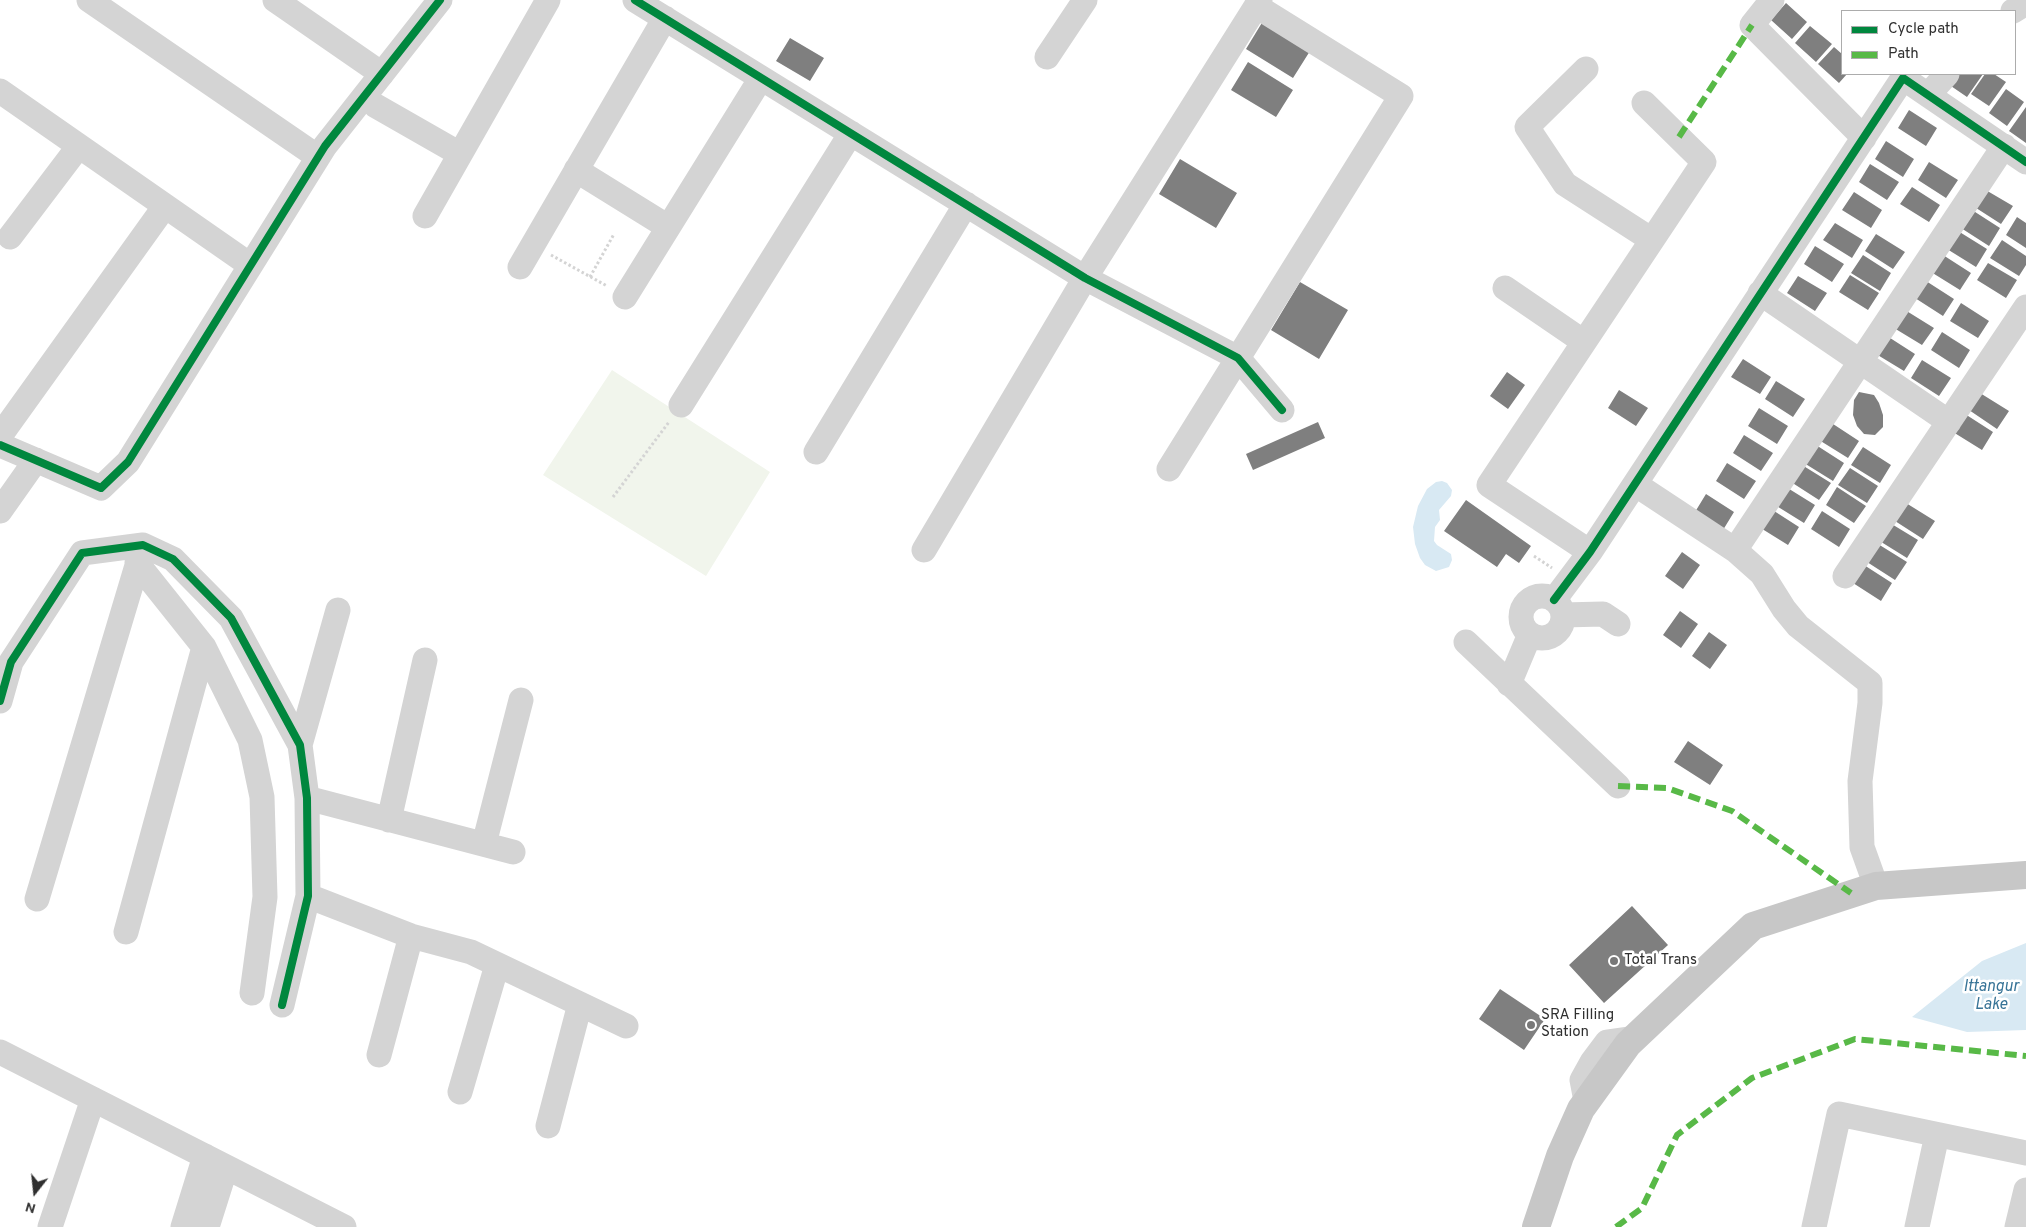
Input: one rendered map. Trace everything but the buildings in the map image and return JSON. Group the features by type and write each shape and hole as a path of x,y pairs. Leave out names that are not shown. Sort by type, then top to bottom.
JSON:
{"main road":[{"path":"1536,1227 1560,1156 1586,1101 1635,1038 1753,926 1876,886 2026,875"}],"street":[{"path":"89,0 318,157"},
{"path":"276,0 382,74"},
{"path":"0,445 101,488 128,462 318,157 440,0"},
{"path":"425,216 548,0"},
{"path":"635,0 1085,278 1238,358 1282,410"},
{"path":"1048,57 1085,0"},
{"path":"1772,0 1752,25 1864,138"},
{"path":"924,550 1085,278 1258,3 1402,96 1169,469"},
{"path":"2015,10 2026,3"},
{"path":"520,267 664,18"},
{"path":"1586,69 1527,127 1565,184 1652,240"},
{"path":"1928,95 1946,75"},
{"path":"625,297 761,78"},
{"path":"1558,608 1590,552 1760,292 1904,78 2026,162"},
{"path":"0,91 250,265"},
{"path":"1590,552 1489,485 1704,162 1644,103"},
{"path":"376,106 460,154"},
{"path":"681,405 851,133"},
{"path":"10,237 79,146"},
{"path":"1735,550 2004,146"},
{"path":"576,170 668,227"},
{"path":"816,452 966,204"},
{"path":"0,436 165,206"},
{"path":"1505,288 1584,342"},
{"path":"1760,292 1949,422"},
{"path":"1845,576 2026,307"},
{"path":"0,511 36,460"},
{"path":"1635,484 1735,550 1762,574 1784,609 1798,626 1870,683 1870,703 1860,781 1862,847 1876,886"},
{"path":"0,701 11,662 82,553 140,554 173,558 231,618 300,745 307,798 308,896 282,1005"},
{"path":"140,554 204,647 250,740 262,797 265,897 252,993"},
{"path":"37,899 140,554"},
{"path":"1538,596 1545,596 1558,608 1562,622 1555,634 1542,638 1530,634 1521,622 1521,615 1526,603 1538,596"},
{"path":"1558,608 1603,614 1618,624"},
{"path":"300,745 338,610"},
{"path":"1509,684 1530,634"},
{"path":"1466,642 1618,786"},
{"path":"126,932 204,647"},
{"path":"389,820 425,660"},
{"path":"484,844 521,700"},
{"path":"307,798 514,852"},
{"path":"308,896 411,936 471,952 626,1026"},
{"path":"379,1055 411,936"},
{"path":"460,1092 497,965"},
{"path":"548,1126 580,1004"},
{"path":"0,1052 215,1161 316,1220 344,1227"},
{"path":"50,1227 93,1099"},
{"path":"1814,1227 1839,1114 2026,1153"},
{"path":"1916,1227 1936,1134"},
{"path":"183,1227 215,1161"},
{"path":"207,1227 215,1161"},
{"path":"2018,1227 2026,1190"}],"path":[{"path":"590,277 614,234"},
{"path":"533,245 625,297"},
{"path":"613,498 681,405"}],"shaded area":[{"path":"612,370 770,472 706,576 543,475"}],"water":[{"path":"1442,481 1447,483 1452,490 1451,496 1439,510 1440,520 1435,527 1434,541 1451,554 1452,560 1449,567 1436,571 1425,565 1420,558 1415,544 1413,527 1418,506 1427,489 1436,482"},
{"name":"Ittangur Lake","path":"2026,943 2026,1030 1967,1032 1912,1017 1982,961"}],"marked path":[{"path":"1679,137 1752,25"},
{"path":"1618,786 1667,788 1732,811 1851,893"},
{"path":"1616,1227 1642,1208 1677,1135 1752,1078 1855,1039 2026,1056"}],"cycle path":[{"path":"0,445 101,488 128,462 325,146 440,0"},
{"path":"635,0 1085,278 1238,358 1282,410"},
{"path":"1554,600 1590,552 1903,78 2026,162"},
{"path":"0,701 11,662 82,553 143,545 173,559 231,618 300,745 307,798 308,896 282,1005"}],"place":[{"name":"Total Trans","path":"1614,961"},
{"name":"SRA Filling Station","path":"1531,1025"}]}
